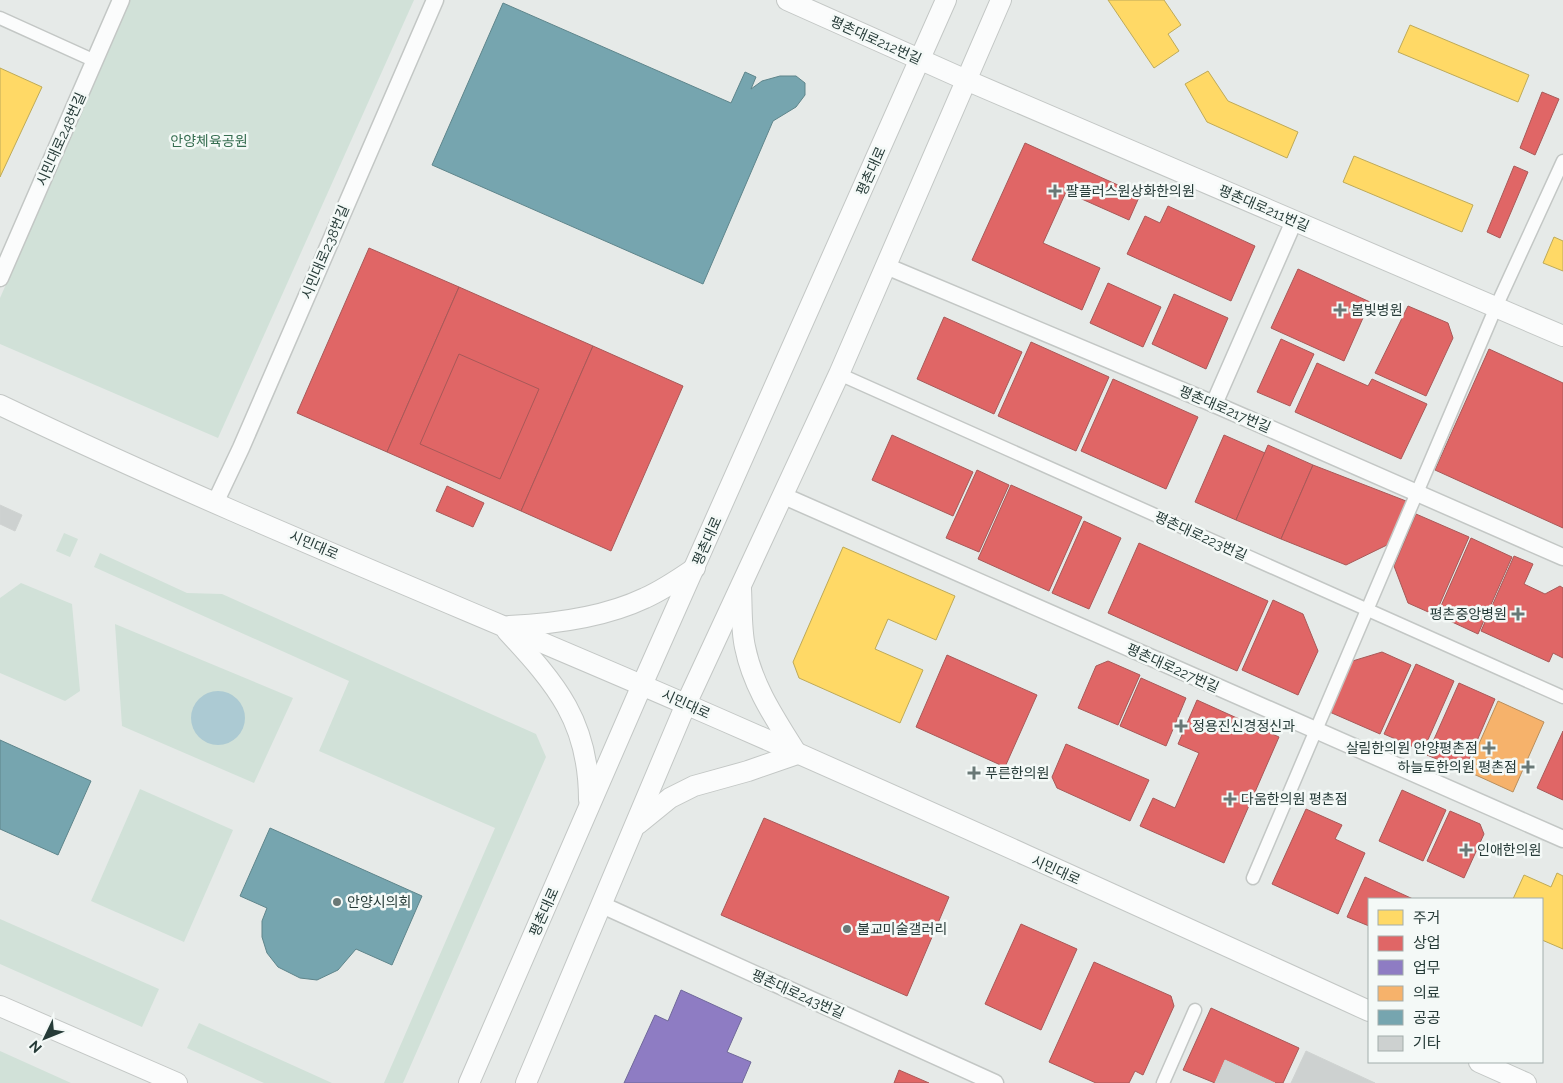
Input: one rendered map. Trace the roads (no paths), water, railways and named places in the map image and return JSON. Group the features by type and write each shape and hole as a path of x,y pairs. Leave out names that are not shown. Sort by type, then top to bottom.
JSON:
{"street":[{"name":"시민대로248번길","path":"0,278 121,0"},
{"name":"시민대로238번길","path":"214,503 241,448 435,0"},
{"name":"평촌대로212번길","path":"787,0 966,80"},
{"name":"평촌대로","path":"469,1083 642,685 946,0"},
{"path":"526,1083 686,704 839,374 1001,0"},
{"path":"0,18 95,61"},
{"name":"평촌대로211번길","path":"966,80 1563,336"},
{"path":"1252,878 1496,307 1563,161"},
{"path":"1214,404 1294,221"},
{"name":"평촌대로217번길","path":"886,266 1214,404 1563,557"},
{"name":"평촌대로223번길","path":"839,374 1563,697"},
{"name":"시민대로","path":"0,405 84,446 214,503 686,704 1368,1011"},
{"name":"평촌대로227번길","path":"784,496 1563,839"},
{"path":"503,626 557,623 627,605 667,587 695,568"},
{"path":"635,826 670,798 694,786 748,771 797,754 767,706 750,667 745,645 741,588"},
{"path":"503,626 544,671 560,692 578,729 588,775 589,808"},
{"name":"평촌대로243번길","path":"602,906 995,1083"},
{"path":"0,1006 177,1083"},
{"path":"1163,1083 1195,1010"},
{"path":"1482,1063 1526,1083"}],"water":[{"path":"213,691 223,691 233,695 241,703 245,718 241,733 233,741 223,745 213,745 203,741 195,733 191,723 191,713 195,703 203,695"}],"place":[{"name":"팔플러스원상화한의원","path":"1055,191"},
{"name":"봄빛병원","path":"1340,310"},
{"name":"평촌중앙병원","path":"1518,614"},
{"name":"정용진신경정신과","path":"1181,726"},
{"name":"살림한의원 안양평촌점","path":"1489,748"},
{"name":"하늘토한의원 평촌점","path":"1528,767"},
{"name":"푸른한의원","path":"974,773"},
{"name":"다움한의원 평촌점","path":"1230,799"},
{"name":"인애한의원","path":"1466,850"},
{"name":"안양시의회","path":"337,902"},
{"name":"불교미술갤러리","path":"847,929"}],"park label":[{"name":"안양체육공원","path":"209,141"}]}
